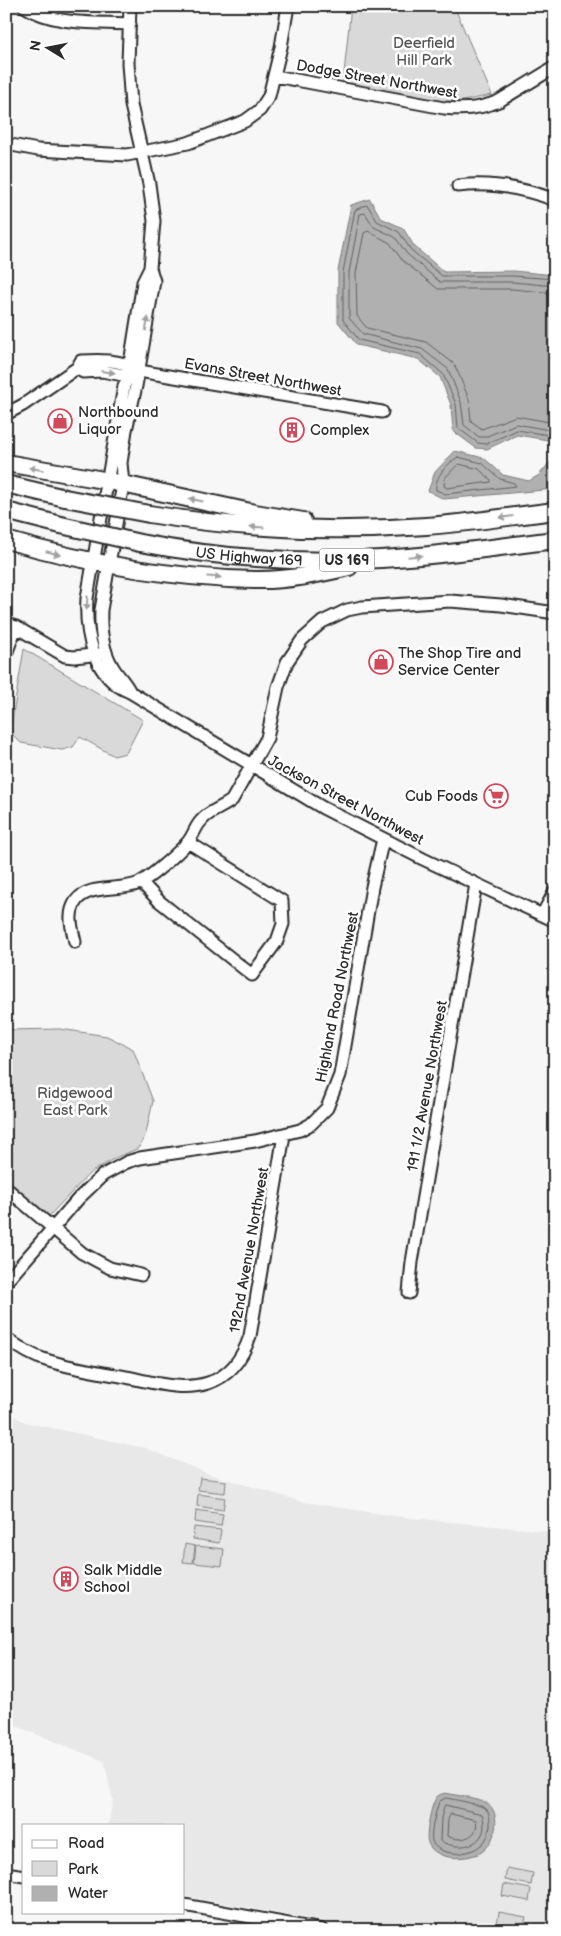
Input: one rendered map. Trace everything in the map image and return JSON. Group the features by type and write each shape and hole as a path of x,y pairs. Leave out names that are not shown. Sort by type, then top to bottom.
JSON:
{"highway":[{"path":"6,463 315,523 382,528"},
{"name":"US Highway 169","path":"6,484 65,498 149,514 264,528 427,526 555,511"},
{"name":"US Highway 169","path":"6,511 140,543 193,552 252,558 295,560 381,559 555,540"},
{"path":"6,540 101,564 170,573 255,580 309,575 381,559"}],"street":[{"path":"24,6 38,14 57,19 130,24"},
{"path":"116,483 121,463 132,371 154,281 150,268 154,244 154,210 132,112 128,77 130,6"},
{"path":"6,144 38,150 107,155 142,154 188,143 235,125 253,116 266,104 275,76 288,6"},
{"name":"Dodge Street Northwest","path":"275,76 444,108 468,109 479,108 499,101 555,67"},
{"path":"458,186 475,184 510,186 532,191 555,200"},
{"name":"Evans Street Northwest","path":"6,414 24,405 77,368 83,372 132,371 382,412"},
{"name":"Jackson Street Northwest","path":"101,564 98,538 116,483"},
{"name":"Jackson Street Northwest","path":"116,483 113,541 87,598 86,620 89,638 100,654 111,680 122,689 254,761 324,808 383,839 555,922"},
{"path":"75,942 70,915 76,900 90,892 128,887 141,882 188,842 200,821 232,800 254,761 270,727 278,687 287,662 302,640 322,622 334,615 362,607 450,601 501,605 555,613"},
{"path":"6,654 11,626 65,656 74,657 100,654"},
{"name":"Highland Road Northwest","path":"6,1282 91,1186 103,1175 127,1162 155,1155 284,1135 306,1127 320,1117 327,1108 342,1068 372,887 383,839"},
{"path":"141,882 159,902 252,975 277,941 283,924 282,901 188,842"},
{"name":"191 1/2 Avenue Northwest","path":"409,1293 412,1262 476,884"},
{"path":"542,915 555,891"},
{"name":"192nd Avenue Northwest","path":"6,1338 25,1351 45,1360 105,1373 177,1386 208,1383 218,1379 234,1366 247,1346 253,1325 284,1135"},
{"path":"6,1188 82,1253 101,1265 141,1275"},
{"path":"6,1873 22,1876"},
{"path":"185,1904 322,1930"}],"shaded area":[{"path":"6,1412 25,1422 145,1448 209,1474 303,1502 402,1517 555,1532 555,1930 370,1930 185,1896 185,1824 108,1824 113,1801 104,1761 6,1722"}],"green space":[{"name":"Deerfield Hill Park","path":"351,6 454,6 492,95 453,103 343,83"},
{"path":"24,649 143,720 126,753 114,756 80,737 73,747 62,750 21,743 12,734 11,726"},
{"name":"Ridgewood East Park","path":"60,1029 107,1036 133,1049 153,1101 146,1133 139,1148 115,1158 90,1173 47,1218 25,1200 6,1179 6,1030"},
{"path":"200,1478 226,1481 225,1493 198,1490"},
{"path":"198,1494 225,1498 223,1510 197,1506"},
{"path":"196,1510 223,1514 221,1526 195,1522"},
{"path":"194,1527 221,1530 219,1543 193,1539"},
{"path":"185,1544 195,1546 193,1563 183,1562"},
{"path":"196,1546 224,1549 222,1566 194,1563"},
{"path":"507,1868 533,1873 531,1885 505,1880"},
{"path":"504,1884 531,1889 529,1901 502,1896"},
{"path":"499,1912 526,1917 523,1929 497,1924"}],"water":[{"path":"370,199 381,218 403,228 414,246 444,272 513,271 555,275 555,447 548,440 517,435 487,449 476,448 453,431 451,405 440,377 418,359 357,345 338,322 338,271 351,205"},
{"path":"455,451 484,458 503,475 529,481 539,475 555,456 555,489 444,499 428,491 435,472"},
{"path":"445,1793 478,1799 487,1803 492,1808 496,1822 493,1837 480,1853 459,1858 444,1856 432,1849 428,1843 428,1828 432,1807 437,1797"}],"place":[{"name":"Northbound Liquor","path":"60,421"},
{"name":"Complex","path":"292,430"},
{"name":"The Shop Tire and Service Center","path":"381,662"},
{"name":"Cub Foods","path":"496,796"},
{"name":"Salk Middle School","path":"66,1579"}]}
